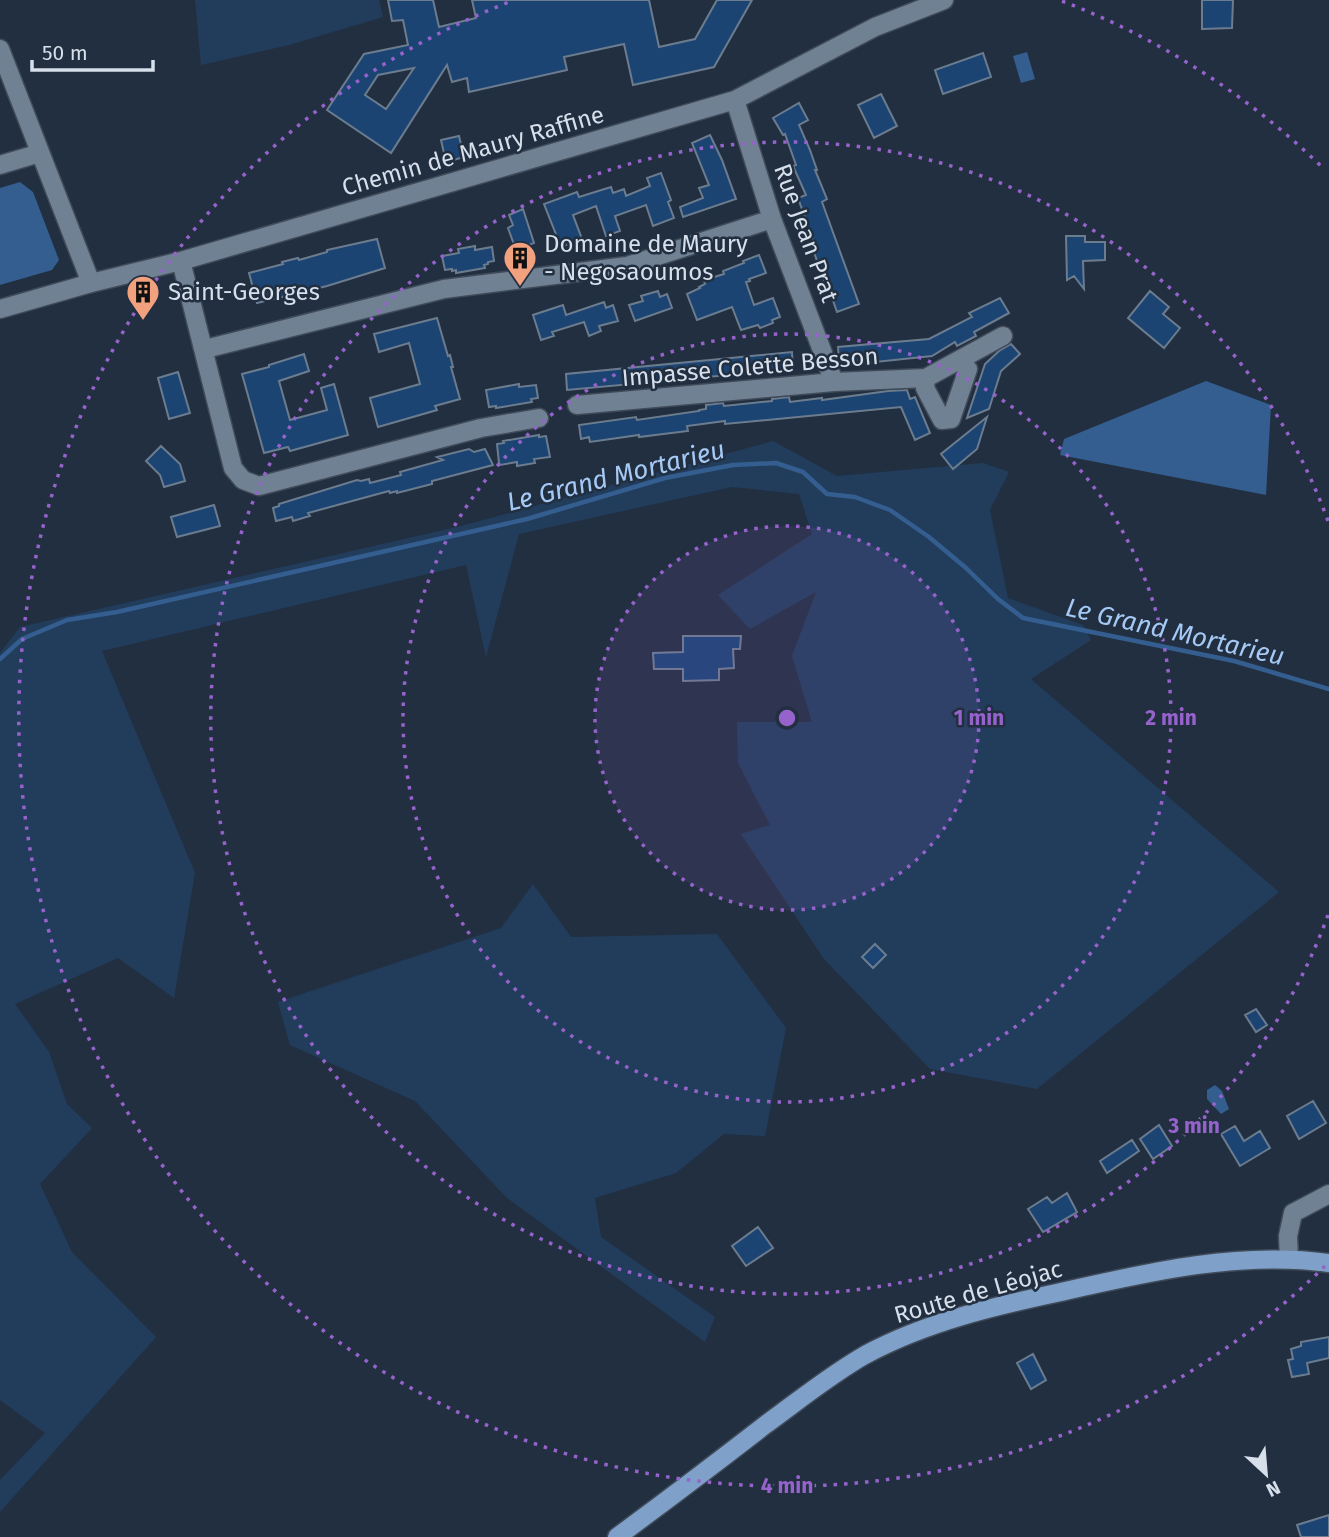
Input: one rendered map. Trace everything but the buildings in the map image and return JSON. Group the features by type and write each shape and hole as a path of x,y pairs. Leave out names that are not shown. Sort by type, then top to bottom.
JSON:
{"main road":[{"name":"Route de Léojac","path":"617,1537 827,1379 865,1355 911,1333 1002,1305 1218,1262 1289,1259 1329,1264"}],"street":[{"name":"Chemin de Maury Raffine","path":"0,309 181,261 735,100 875,27 944,0"},
{"path":"0,49 91,283"},
{"name":"Rue Jean Prat","path":"735,100 772,219 834,382"},
{"path":"0,165 40,153"},
{"path":"205,349 444,289 627,266 772,219"},
{"path":"181,261 233,468 243,480 259,486 481,428 539,418"},
{"name":"Impasse Colette Besson","path":"577,405 834,382 926,379 1003,336"},
{"path":"926,379 925,388 942,420 951,419 968,369 959,360"},
{"path":"1289,1259 1288,1236 1293,1213 1329,1194"}],"shaded area":[{"path":"195,0 379,0 383,17 289,45 201,65"},
{"path":"1027,52 1035,79 1021,83 1013,56"},
{"path":"20,182 33,192 59,260 52,270 0,285 0,188"},
{"path":"1206,381 1271,405 1266,495 1060,455 1064,439"},
{"path":"773,441 837,476 983,463 1009,472 990,510 1008,598 1083,625 1091,640 1031,679 1279,892 1037,1089 930,1069 824,959 741,834 770,825 738,763 737,722 812,722 792,656 816,592 750,629 718,595 812,534 799,494 732,487 519,534 486,657 466,565 102,651 195,873 174,998 118,958 15,1004 49,1052 67,1104 92,1128 40,1184 72,1252 156,1337 0,1512 0,1480 45,1433 0,1400 0,653 20,627 461,526"},
{"path":"533,884 571,937 717,934 786,1028 765,1136 724,1134 676,1173 595,1198 601,1237 715,1317 705,1342 507,1198 415,1101 290,1045 278,1002 501,928"},
{"path":"1215,1085 1222,1091 1229,1109 1221,1114 1207,1099 1207,1090"}],"waterway":[{"name":"Le Grand Mortarieu","path":"0,659 22,639 67,620 117,612 527,519 665,478 733,465 776,463 803,472 827,494 855,497 890,510 929,537 1023,618 1234,661 1329,689"}],"place":[{"name":"Domaine de Maury - Negosaoumos","path":"520,288"},
{"name":"Saint-Georges","path":"143,322"}]}
